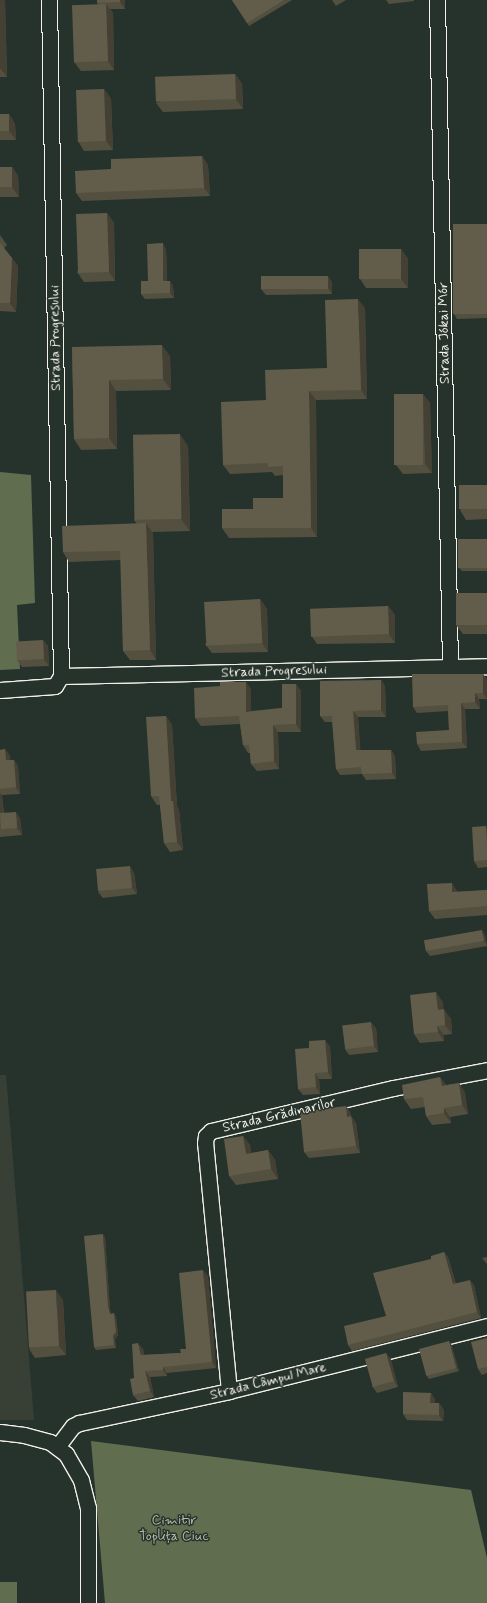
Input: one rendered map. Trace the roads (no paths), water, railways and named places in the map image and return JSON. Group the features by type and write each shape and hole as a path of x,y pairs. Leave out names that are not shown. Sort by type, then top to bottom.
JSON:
{"street":[{"name":"Strada Progresului","path":"48,0 60,676 487,666"},
{"name":"Strada Jókai Mór","path":"437,0 448,490 450,666"},
{"path":"0,690 55,686 60,676"},
{"name":"Strada Grădinarilor","path":"229,1391 205,1143 206,1136 211,1131 393,1088 487,1070"},
{"name":"Strada Câmpul Mare","path":"57,1447 72,1426 79,1422 229,1391 487,1326"},
{"path":"0,1432 30,1436 57,1447 72,1463 86,1493 88,1603"}],"park label":[{"name":"Cimitir Toplița Ciuc","path":"174,1528"}]}
